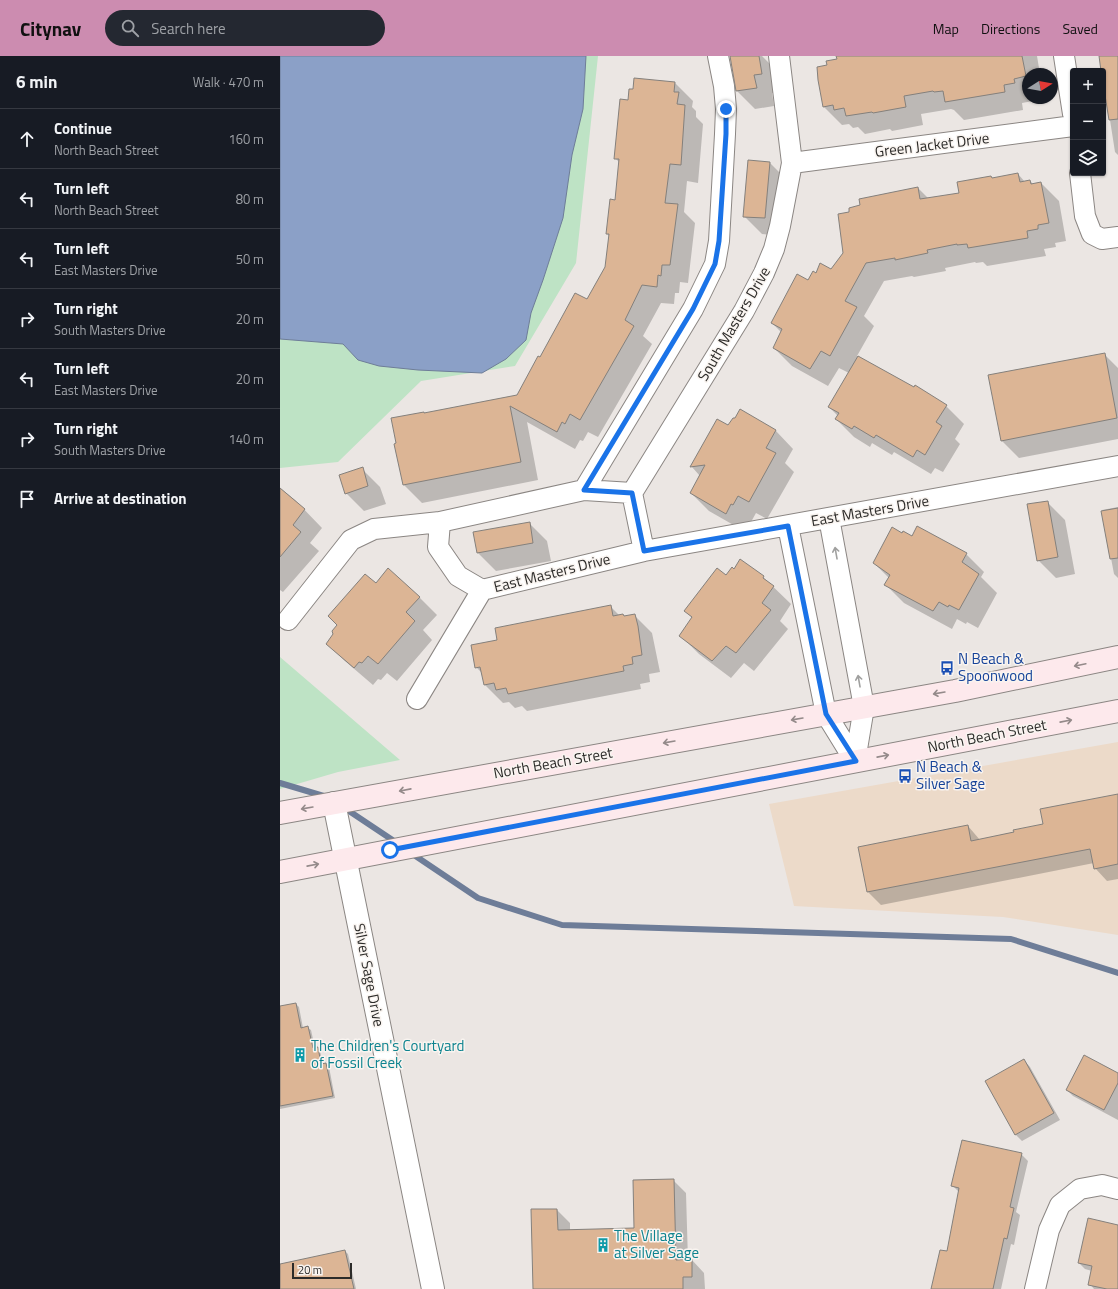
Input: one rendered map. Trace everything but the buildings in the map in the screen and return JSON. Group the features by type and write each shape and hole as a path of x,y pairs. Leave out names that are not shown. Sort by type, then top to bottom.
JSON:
{"main road":[{"name":"North Beach Street","path":"280,813 955,691 1118,657"},
{"name":"North Beach Street","path":"280,872 1118,711"}],"street":[{"path":"584,490 693,309 715,264 719,241 726,134 724,86 718,56"},
{"name":"South Masters Drive","path":"632,493 744,311 764,273 774,249 792,163 779,56"},
{"path":"1064,56 1071,104"},
{"name":"Green Jacket Drive","path":"792,163 1070,126"},
{"path":"1080,176 1085,216 1092,234 1102,239 1118,237"},
{"name":"East Masters Drive","path":"440,522 438,547 458,576 482,590 644,551 1118,466"},
{"path":"288,620 351,540 374,529 440,522 584,490 632,493 644,551"},
{"path":"829,518 864,707 856,761"},
{"path":"788,526 826,714 856,761"},
{"name":"East Masters Drive","path":"417,699 482,590"},
{"name":"Silver Sage Drive","path":"334,803 433,1289"},
{"path":"1035,1289 1049,1230 1060,1205 1080,1189 1102,1185 1118,1189"}],"shaded area":[{"path":"1118,742 1118,935 1003,917 794,906 769,804"}],"green space":[{"path":"280,56 598,56 576,263 515,366 421,381 338,462 280,468"},
{"path":"280,657 400,760 338,772 280,789"}],"water":[{"path":"280,56 586,56 583,109 572,155 563,218 531,313 526,340 506,359 482,373 418,370 379,366 358,360 343,344 280,339"}],"waterway":[{"path":"280,783 327,797"},
{"path":"343,807 397,843"},
{"path":"411,853 478,898 562,925 1011,939 1118,973"}],"place":[{"name":"N Beach & Spoonwood","path":"947,668"},
{"name":"N Beach & Silver Sage","path":"905,776"},
{"name":"The Children's Courtyard of Fossil Creek","path":"300,1055"},
{"name":"The Village at Silver Sage","path":"603,1245"}],"route":[{"path":"390,850 856,761 826,714 788,526 644,551 632,493 584,490 693,309 715,264 719,241 726,134 726,109"}]}
